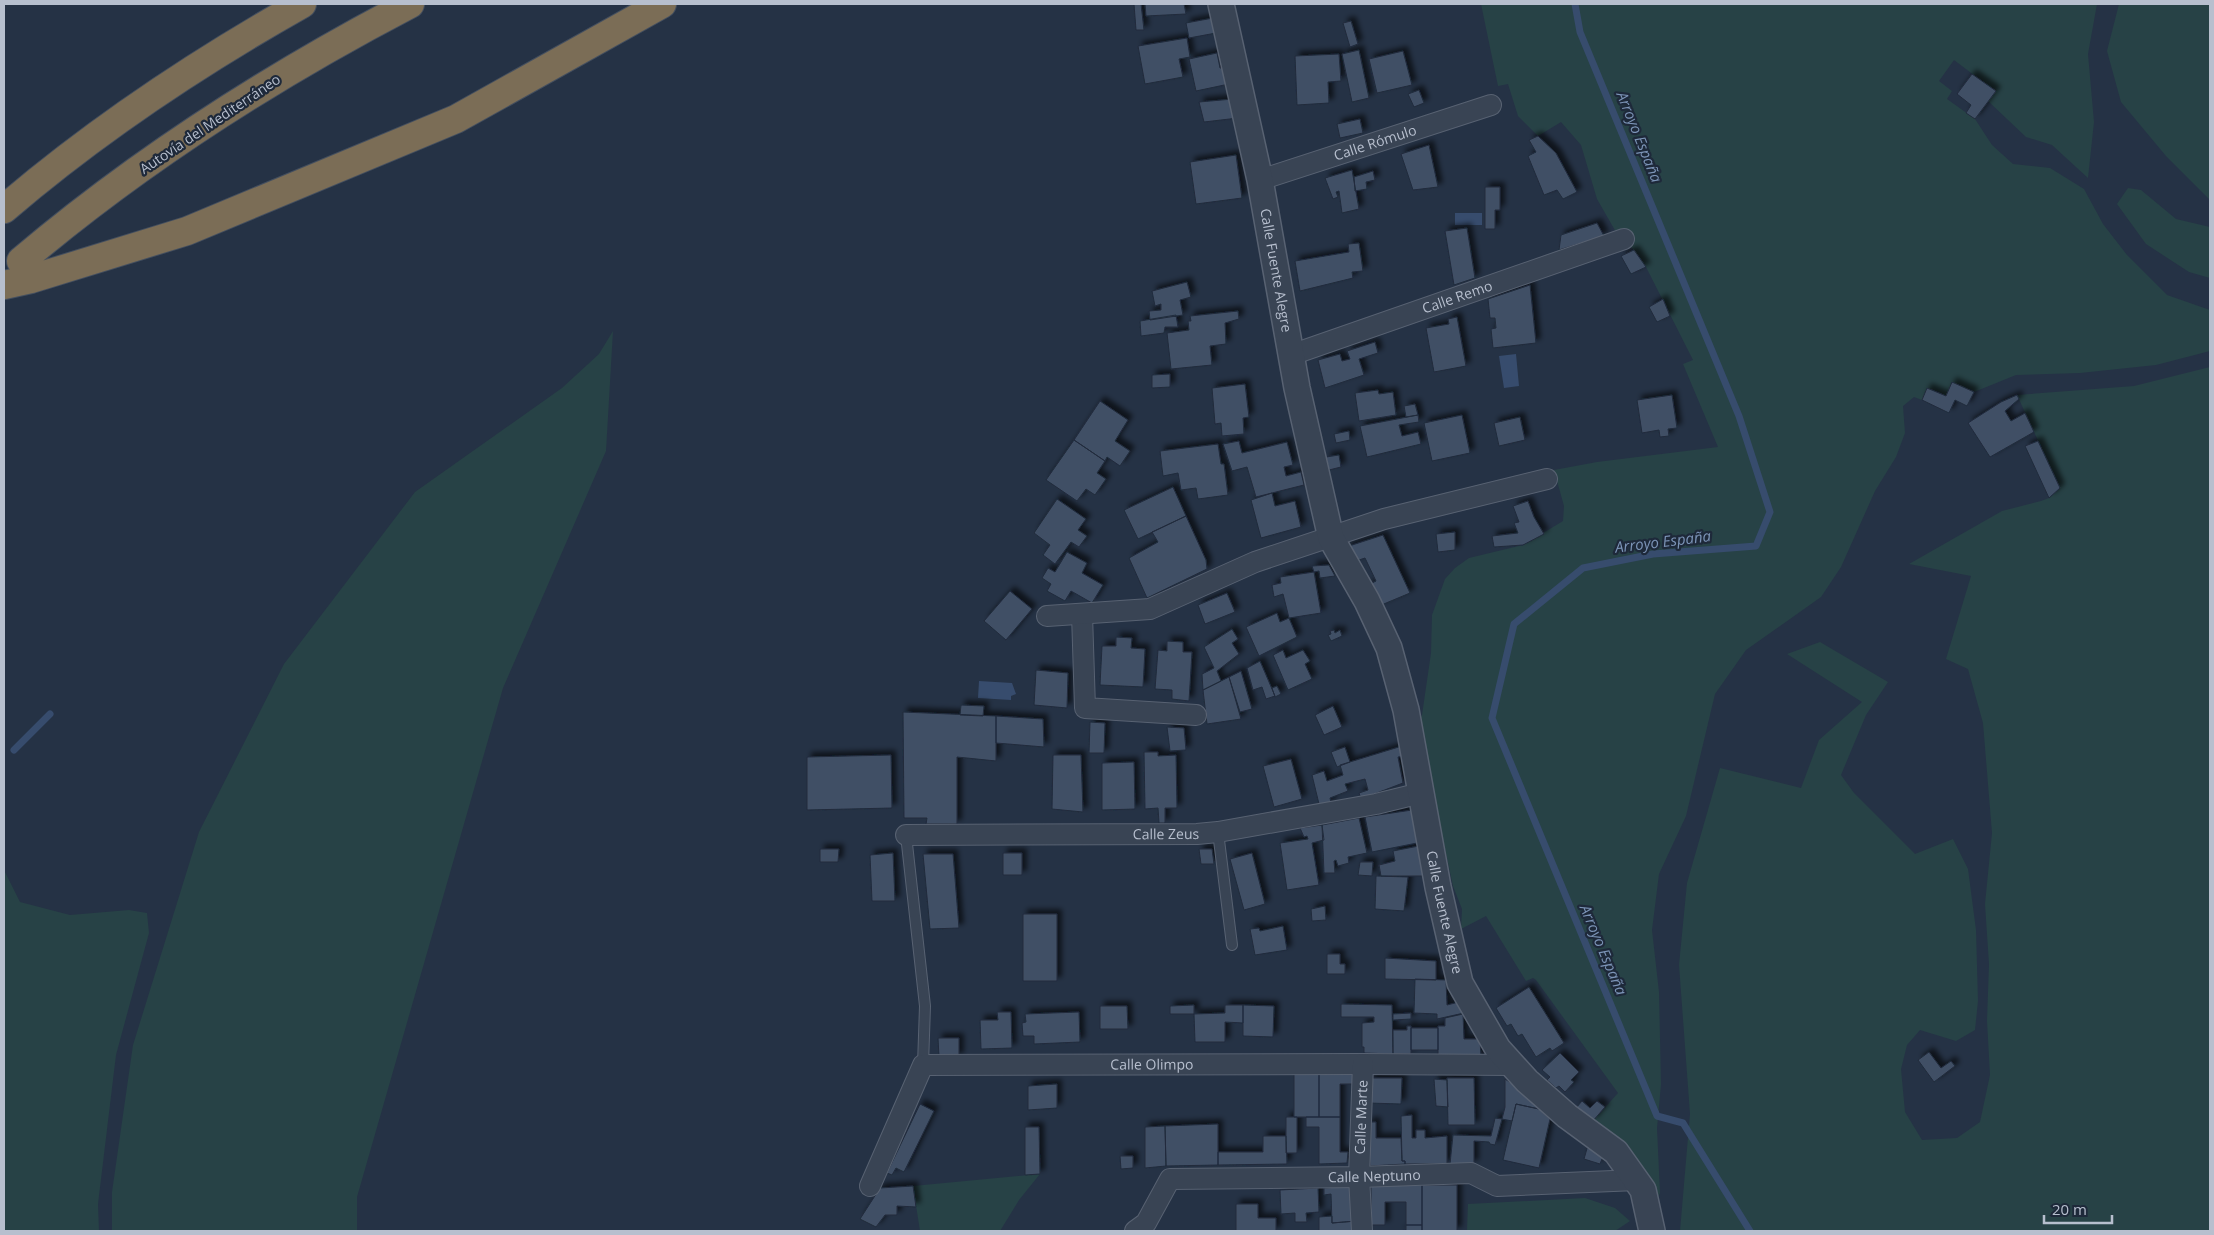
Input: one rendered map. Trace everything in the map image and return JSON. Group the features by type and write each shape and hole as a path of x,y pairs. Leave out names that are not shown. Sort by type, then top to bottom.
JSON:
{"highway":[{"path":"4,209 141,104 260,28 302,4"},
{"name":"Autovía del Mediterráneo","path":"21,261 70,220 235,104 355,33 410,4"},
{"path":"4,285 31,279 187,231 456,119 662,4"}],"street":[{"name":"Calle Fuente Alegre","path":"1221,4 1260,180 1291,355 1331,538 1367,601 1389,648 1406,710 1438,887 1460,983 1498,1049 1527,1081 1567,1116 1616,1152 1638,1180 1644,1190 1652,1231"},
{"name":"Calle Rómulo","path":"1260,180 1491,105"},
{"name":"Calle Remo","path":"1291,355 1624,239"},
{"path":"1047,616 1150,609 1255,562 1384,519 1547,479"},
{"path":"1082,614 1085,708 1196,715"},
{"name":"Calle Zeus","path":"906,834 1197,834 1376,804 1421,793"},
{"name":"Calle Marte","path":"1362,1064 1360,1177 1362,1231"},
{"path":"870,1186 923,1065"},
{"name":"Calle Olimpo","path":"923,1065 1513,1065"},
{"name":"Calle Neptuno","path":"1135,1231 1146,1222 1170,1179 1360,1177 1471,1173 1497,1186 1638,1180"}],"lane":[{"path":"1218,832 1232,945"},
{"path":"906,834 925,1006 923,1065"}],"green space":[{"path":"1481,4 2097,4 2088,54 2094,122 2088,178 2052,145 2026,137 1988,101 1995,91 1954,60 1939,81 1952,91 1947,99 1975,119 1992,145 2013,164 2050,168 2084,189 2103,224 2127,255 2167,295 2210,310 2210,351 2156,365 2080,373 2016,375 1974,392 1952,382 1946,396 1928,388 1922,400 1914,397 1903,406 1905,433 1896,457 1875,491 1841,567 1821,597 1746,650 1715,694 1686,816 1659,874 1652,930 1659,992 1661,1084 1657,1128 1660,1193 1657,1199 1592,1122 1618,1093 1536,980 1533,978 1526,981 1486,916 1461,929 1462,909 1453,886 1418,723 1422,715 1431,653 1432,615 1445,579 1455,568 1469,558 1523,545 1563,521 1564,506 1554,470 1597,462 1718,447 1683,364 1693,360 1646,267 1634,250 1616,232 1597,199 1581,145 1561,122 1538,136 1518,116 1508,84 1498,86"},
{"path":"2119,4 2210,4 2210,200 2166,156 2121,102 2107,51"},
{"path":"2128,188 2141,190 2176,219 2210,227 2210,278 2189,272 2146,244 2117,204"},
{"path":"613,331 606,451 503,688 357,1197 357,1231 112,1231 112,1192 133,1045 199,832 284,664 415,492 562,388 599,354"},
{"path":"2210,367 2210,1231 1680,1231 1690,1114 1679,965 1687,883 1720,768 1801,788 1819,740 1862,702 1787,654 1820,642 1888,682 1866,715 1841,775 1854,793 1915,854 1953,839 1968,869 1976,930 1978,1001 1975,1030 1956,1041 1920,1030 1907,1045 1901,1069 1905,1112 1922,1140 1957,1138 1980,1122 1990,1075 1987,1021 1989,964 1985,904 1992,833 1983,723 1968,669 1946,659 1971,576 1909,564 2002,511 2049,498 2060,488 2017,395 2134,386"},
{"path":"4,870 20,902 70,915 129,910 147,913 149,933 116,1055 98,1204 99,1231 4,1231"},
{"path":"1040,1174 1019,1200 1000,1231 920,1231 913,1186"},
{"path":"1585,1198 1615,1208 1630,1221 1615,1231 1467,1231 1468,1204"}],"water":[{"path":"1455,213 1482,213 1482,225 1455,225"},
{"path":"1516,354 1519,386 1504,388 1499,356"},
{"path":"979,681 1012,683 1016,694 1011,696 1011,700 978,698"}],"building":[{"path":"1134,4 1141,4 1144,30 1136,30"},
{"path":"1145,4 1184,4 1186,14 1146,16"},
{"path":"1213,18 1216,33 1189,38 1186,23"},
{"path":"1351,21 1358,44 1350,47 1343,23"},
{"path":"1187,38 1190,57 1179,59 1183,77 1145,84 1138,46"},
{"path":"1359,50 1369,98 1352,102 1342,54"},
{"path":"1403,51 1412,85 1377,93 1369,59"},
{"path":"1217,53 1220,68 1225,68 1229,84 1196,91 1189,59"},
{"path":"1339,54 1341,81 1328,82 1329,103 1297,105 1295,56"},
{"path":"1972,74 1996,91 1975,119 1966,113 1971,105 1957,94"},
{"path":"1419,90 1424,103 1414,107 1408,94"},
{"path":"1233,99 1238,118 1204,122 1199,102"},
{"path":"1360,119 1363,133 1340,138 1337,124"},
{"path":"1538,136 1556,153 1577,192 1563,199 1557,190 1544,195 1528,156 1536,152 1529,140"},
{"path":"1429,145 1438,187 1413,190 1401,154"},
{"path":"1236,155 1242,198 1196,204 1190,162"},
{"path":"1352,170 1359,209 1342,213 1339,191 1336,192 1338,197 1333,199 1325,178"},
{"path":"1373,171 1375,180 1366,182 1367,189 1355,191 1354,177"},
{"path":"1485,187 1500,187 1500,210 1495,210 1495,229 1485,229"},
{"path":"1597,223 1604,236 1559,250 1561,235"},
{"path":"1467,228 1475,278 1454,285 1445,231"},
{"path":"1359,243 1363,271 1352,272 1353,278 1300,291 1295,261 1349,252 1348,244"},
{"path":"1634,250 1646,267 1631,274 1621,256"},
{"path":"1187,282 1191,297 1180,300 1183,315 1150,320 1149,311 1161,310 1161,304 1155,306 1152,291"},
{"path":"1530,285 1536,343 1493,348 1491,329 1496,328 1495,318 1490,318 1488,299"},
{"path":"1663,299 1670,316 1657,322 1649,307"},
{"path":"1238,311 1239,319 1225,323 1226,344 1210,346 1212,365 1171,369 1167,333 1189,330 1188,321 1191,321 1190,316"},
{"path":"1176,315 1178,327 1165,327 1164,333 1141,336 1140,321"},
{"path":"1457,317 1466,366 1434,372 1426,328 1449,324 1448,319"},
{"path":"1375,342 1378,353 1359,359 1364,375 1325,388 1318,360 1340,354 1342,361 1350,359 1347,351"},
{"path":"1170,374 1170,387 1152,388 1152,375"},
{"path":"1952,382 1974,392 1967,406 1955,400 1949,413 1922,400 1927,388 1946,396"},
{"path":"1245,384 1249,417 1243,418 1244,434 1222,436 1221,423 1215,424 1212,388"},
{"path":"1378,390 1379,394 1393,392 1396,415 1359,421 1355,393"},
{"path":"1672,395 1677,428 1668,429 1669,436 1660,437 1659,430 1642,433 1637,400"},
{"path":"2017,395 2019,399 2005,411 2011,421 2025,413 2034,432 1990,457 1968,423 2001,402"},
{"path":"1100,401 1128,420 1115,441 1130,451 1120,466 1107,457 1105,461 1074,440"},
{"path":"1415,404 1418,415 1406,417 1404,406"},
{"path":"1418,415 1419,422 1399,425 1402,436 1418,432 1421,444 1367,457 1360,426"},
{"path":"1462,415 1470,453 1432,461 1424,423"},
{"path":"1520,417 1525,440 1499,446 1494,423"},
{"path":"1349,431 1350,440 1336,443 1334,434"},
{"path":"1074,440 1105,461 1097,473 1106,479 1095,495 1086,489 1077,501 1046,480"},
{"path":"1239,441 1242,453 1287,442 1293,465 1284,467 1286,476 1301,472 1304,485 1256,497 1247,467 1232,471 1223,444"},
{"path":"2038,441 2060,488 2049,498 2025,446"},
{"path":"1218,444 1221,464 1224,464 1228,495 1198,499 1196,488 1181,490 1178,473 1163,476 1160,451"},
{"path":"1339,455 1341,467 1329,470 1326,457"},
{"path":"1173,487 1186,516 1138,539 1124,510"},
{"path":"1272,493 1275,506 1295,501 1301,527 1261,538 1251,500"},
{"path":"1057,499 1086,519 1078,530 1087,536 1079,547 1071,542 1055,564 1043,555 1050,545 1034,533"},
{"path":"1528,501 1534,517 1544,534 1523,545 1494,547 1492,536 1518,533 1514,523 1519,522 1513,506"},
{"path":"1186,516 1206,560 1207,569 1147,598 1129,558 1158,542 1152,532"},
{"path":"1455,532 1455,550 1438,552 1436,534"},
{"path":"1383,535 1410,593 1379,606 1368,585 1376,581 1365,558 1353,562 1346,547"},
{"path":"1067,552 1087,563 1082,573 1103,585 1092,603 1071,591 1065,601 1047,591 1051,584 1042,578 1048,568 1055,572"},
{"path":"1329,565 1335,576 1320,578 1319,571 1314,572 1312,566"},
{"path":"1314,572 1321,613 1289,618 1283,594 1274,597 1272,585 1281,583 1280,577"},
{"path":"1010,591 1032,609 1006,640 984,621"},
{"path":"1227,593 1235,612 1205,624 1198,605"},
{"path":"1277,613 1280,622 1289,618 1297,637 1259,656 1246,627"},
{"path":"1232,629 1238,639 1232,643 1239,654 1217,671 1221,681 1203,690 1202,674 1214,668 1204,647"},
{"path":"1334,630 1335,633 1340,630 1342,636 1331,641 1328,635 1331,634 1330,631"},
{"path":"1116,637 1132,638 1131,648 1145,649 1143,687 1100,685 1102,646 1116,646"},
{"path":"1167,641 1183,642 1183,652 1192,652 1189,701 1172,699 1172,690 1155,689 1158,650 1167,651"},
{"path":"1283,650 1286,658 1303,650 1310,661 1305,664 1312,679 1288,690 1273,655"},
{"path":"1260,661 1275,696 1266,699 1262,687 1253,690 1247,668"},
{"path":"1036,670 1068,673 1067,708 1034,705"},
{"path":"1241,671 1252,709 1240,712 1229,677"},
{"path":"1229,677 1241,719 1207,724 1203,690"},
{"path":"1277,686 1281,694 1275,697 1272,688"},
{"path":"961,705 984,706 983,716 960,715"},
{"path":"1333,706 1342,727 1324,735 1315,715"},
{"path":"903,712 996,716 996,761 957,757 957,824 926,824 927,818 904,818"},
{"path":"996,716 1043,719 1044,747 996,743"},
{"path":"1090,722 1105,723 1104,753 1089,753"},
{"path":"1167,727 1184,728 1186,750 1170,751"},
{"path":"1402,746 1404,756 1398,757 1403,783 1361,799 1359,793 1368,790 1365,779 1345,784 1348,791 1330,798 1331,803 1319,804 1312,775 1324,771 1327,781 1343,775 1340,765"},
{"path":"1345,747 1350,762 1337,767 1331,752"},
{"path":"1144,752 1158,752 1158,756 1176,755 1177,808 1165,808 1165,823 1159,823 1158,808 1145,809"},
{"path":"891,755 892,808 807,810 807,757"},
{"path":"1053,755 1081,755 1083,812 1052,809"},
{"path":"1291,759 1302,799 1274,807 1263,766"},
{"path":"1134,762 1135,809 1102,810 1102,763"},
{"path":"1412,810 1417,843 1372,852 1365,817"},
{"path":"1359,818 1367,853 1348,857 1349,863 1338,866 1336,860 1334,861 1335,873 1324,873 1322,825"},
{"path":"1322,825 1324,840 1312,843 1319,885 1287,890 1280,843 1308,839 1307,836 1304,837 1300,828"},
{"path":"1424,845 1424,876 1381,876 1379,865 1395,861 1393,851"},
{"path":"820,849 839,849 838,862 820,862"},
{"path":"1199,849 1212,849 1214,864 1201,864"},
{"path":"893,853 895,901 872,901 870,855"},
{"path":"1003,853 1022,853 1022,875 1003,875"},
{"path":"1252,853 1265,904 1244,910 1230,859"},
{"path":"923,854 953,854 959,928 930,929"},
{"path":"1360,862 1373,862 1372,876 1358,875"},
{"path":"1376,876 1408,877 1404,911 1375,909"},
{"path":"1325,906 1326,920 1312,921 1311,909"},
{"path":"1023,914 1057,914 1057,981 1023,981"},
{"path":"1283,926 1287,950 1255,955 1250,929 1259,928 1260,931"},
{"path":"1327,954 1340,954 1340,964 1345,964 1345,974 1327,974"},
{"path":"1385,958 1436,961 1436,980 1385,979"},
{"path":"1415,979 1446,980 1447,1005 1459,1002 1464,1013 1437,1019 1437,1014 1414,1013"},
{"path":"1529,987 1564,1043 1552,1051 1550,1048 1536,1057 1522,1034 1518,1036 1511,1024 1507,1026 1496,1008"},
{"path":"1341,1004 1392,1005 1393,1054 1364,1053 1364,1047 1362,1047 1362,1023 1374,1022 1374,1017 1341,1017"},
{"path":"1194,1005 1194,1014 1170,1014 1170,1006"},
{"path":"1225,1005 1243,1005 1243,1023 1225,1022 1225,1042 1195,1042 1194,1014 1225,1013"},
{"path":"1243,1005 1274,1006 1273,1037 1243,1036"},
{"path":"1100,1006 1127,1006 1128,1029 1100,1029"},
{"path":"997,1012 1011,1012 1012,1048 981,1049 980,1020 998,1020"},
{"path":"1079,1012 1080,1042 1034,1044 1034,1036 1023,1036 1022,1023 1026,1022 1025,1014"},
{"path":"1411,1013 1411,1019 1393,1020 1393,1014"},
{"path":"1463,1014 1464,1039 1480,1039 1481,1058 1438,1059 1438,1026 1445,1026 1445,1018"},
{"path":"1407,1026 1411,1026 1411,1054 1393,1054 1393,1030 1407,1030"},
{"path":"1411,1028 1438,1028 1438,1050 1411,1050"},
{"path":"938,1038 959,1038 959,1057 939,1057"},
{"path":"1929,1052 1941,1068 1951,1061 1955,1066 1934,1082 1918,1060"},
{"path":"1560,1053 1579,1072 1571,1080 1574,1082 1565,1092 1559,1086 1556,1088 1547,1080 1550,1077 1542,1070"},
{"path":"1294,1069 1319,1070 1319,1117 1294,1117"},
{"path":"1319,1070 1350,1071 1354,1078 1354,1084 1340,1084 1340,1117 1319,1117"},
{"path":"1370,1078 1402,1078 1401,1104 1368,1103"},
{"path":"1447,1078 1474,1078 1475,1125 1448,1125"},
{"path":"1434,1079 1447,1080 1448,1107 1436,1106"},
{"path":"1505,1079 1517,1087 1539,1109 1516,1104 1512,1121 1502,1119 1505,1107"},
{"path":"1057,1084 1057,1108 1028,1110 1028,1086"},
{"path":"1582,1101 1590,1108 1597,1101 1605,1107 1592,1122 1576,1108"},
{"path":"920,1104 934,1111 904,1172 896,1168 892,1175 887,1173"},
{"path":"1516,1104 1539,1109 1550,1119 1539,1168 1503,1160"},
{"path":"1412,1115 1412,1138 1416,1138 1416,1130 1425,1130 1425,1138 1447,1136 1447,1164 1405,1164 1405,1161 1402,1161 1401,1116"},
{"path":"1286,1117 1297,1117 1297,1153 1286,1153"},
{"path":"1306,1117 1340,1117 1340,1152 1348,1152 1347,1163 1319,1164 1319,1127 1306,1127"},
{"path":"1495,1118 1502,1119 1495,1145 1489,1142 1474,1141 1474,1164 1450,1164 1453,1135 1491,1136"},
{"path":"1368,1122 1376,1122 1376,1138 1401,1138 1402,1161 1405,1161 1405,1164 1370,1166"},
{"path":"1218,1124 1218,1165 1166,1166 1165,1126"},
{"path":"1165,1126 1166,1166 1145,1168 1145,1127"},
{"path":"1025,1127 1039,1127 1040,1174 1025,1175"},
{"path":"1263,1136 1286,1136 1287,1164 1218,1165 1218,1152 1263,1152"},
{"path":"1588,1145 1604,1154 1600,1164 1584,1159"},
{"path":"1120,1156 1133,1156 1133,1168 1121,1169"},
{"path":"1371,1184 1422,1185 1422,1225 1406,1225 1406,1202 1385,1202 1385,1225 1371,1225"},
{"path":"1422,1185 1457,1185 1457,1231 1422,1231"},
{"path":"913,1186 916,1207 897,1206 897,1215 885,1215 876,1227 860,1219 880,1188"},
{"path":"1355,1186 1356,1221 1332,1223 1331,1194 1324,1195 1324,1188"},
{"path":"1318,1188 1319,1212 1306,1213 1307,1222 1295,1222 1295,1213 1281,1214 1280,1190"},
{"path":"1236,1204 1258,1204 1258,1218 1276,1218 1276,1231 1236,1231"},
{"path":"1332,1216 1332,1223 1356,1221 1357,1231 1319,1231 1319,1217"},
{"path":"1406,1225 1422,1225 1422,1231 1400,1231 1406,1230"}],"waterway":[{"name":"Arroyo España","path":"1575,4 1580,32 1739,416 1770,512 1756,546 1653,554 1583,568 1514,624 1492,718 1657,1116 1683,1123 1750,1231"},
{"path":"14,750 50,714"}]}
